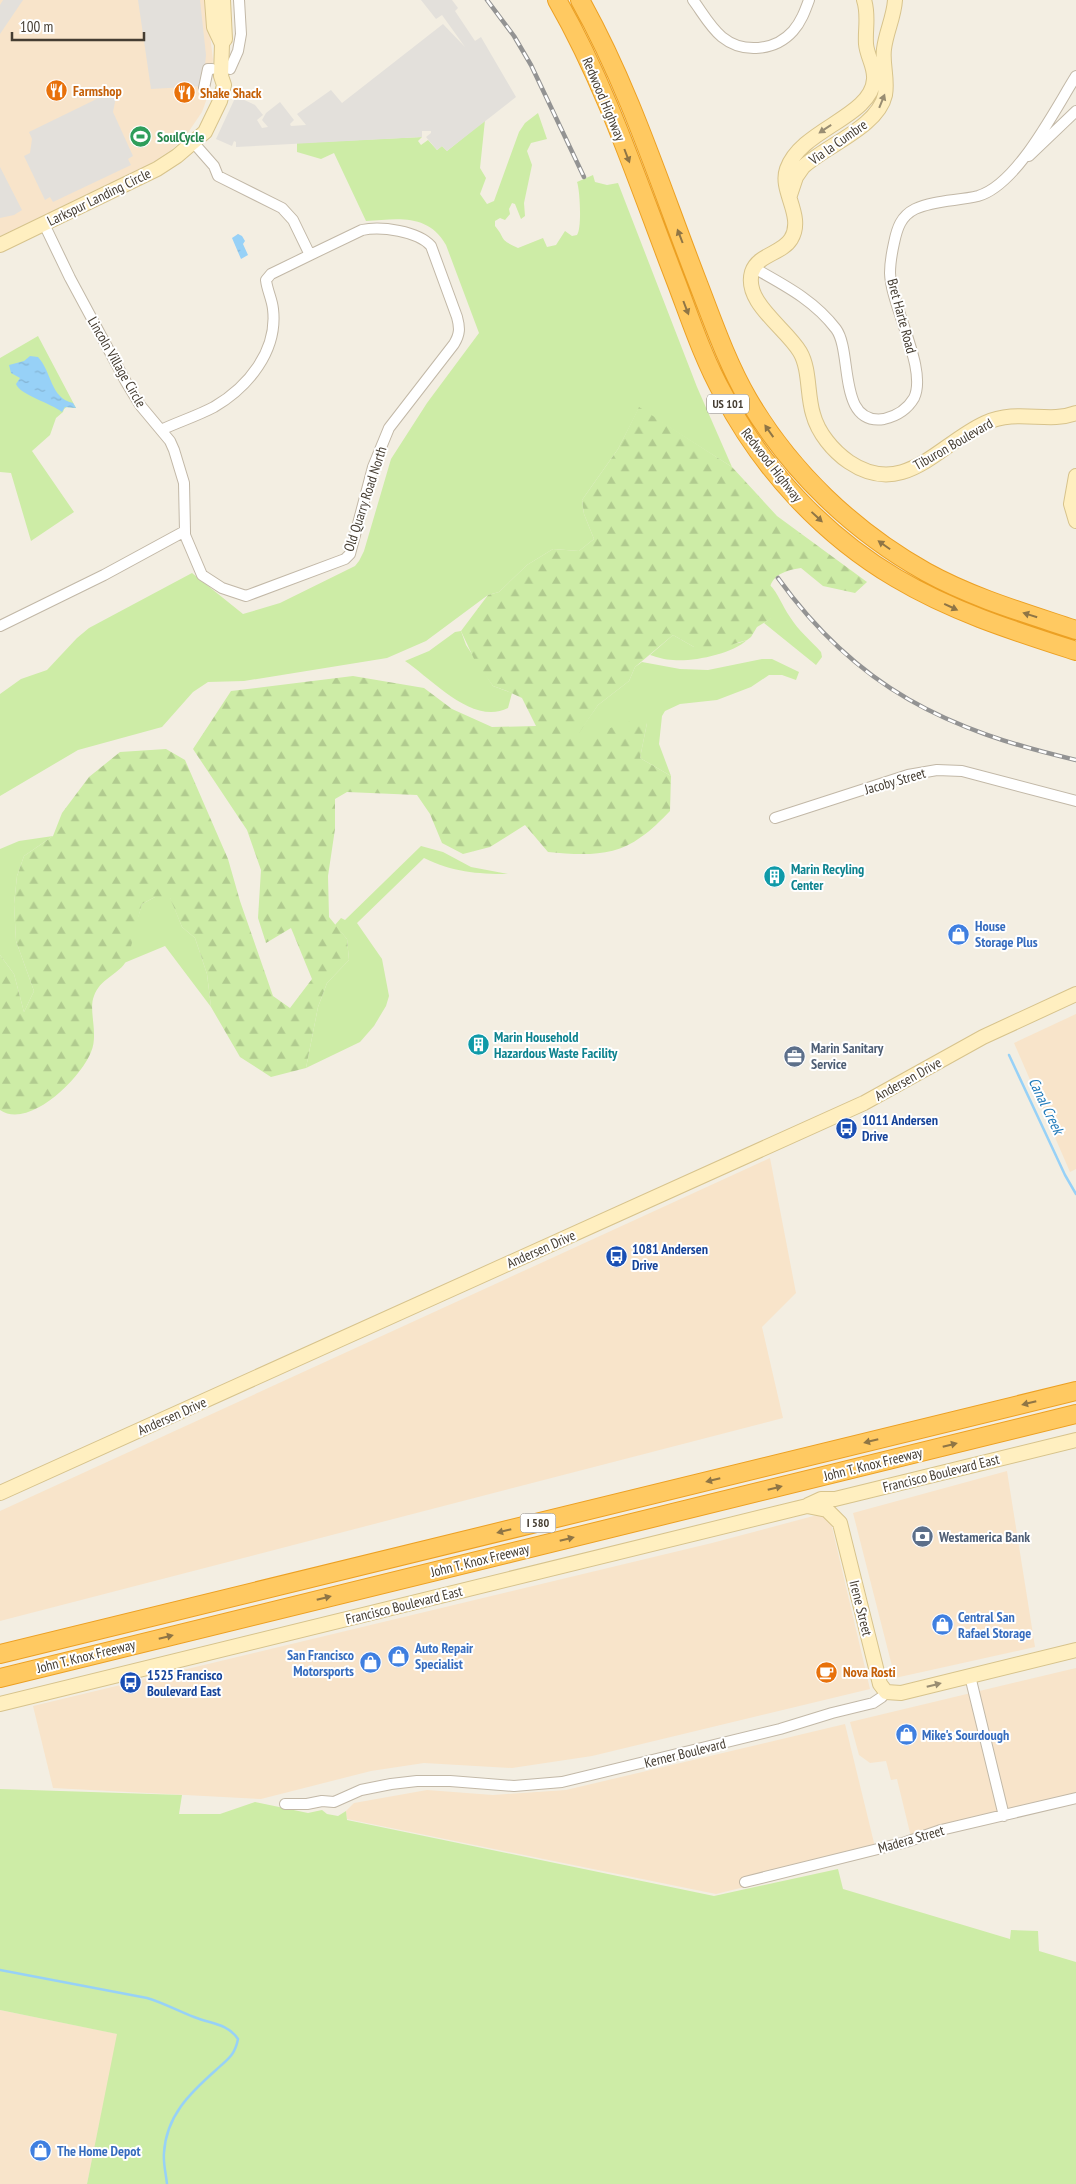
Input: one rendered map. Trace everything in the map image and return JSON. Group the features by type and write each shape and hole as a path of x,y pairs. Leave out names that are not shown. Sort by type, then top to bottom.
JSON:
{"highway":[{"name":"Redwood Highway","path":"557,0 577,36 601,89 714,376 742,428 776,474 803,504 831,530 862,555 894,577 963,613 1076,651"},
{"name":"Redwood Highway","path":"580,0 626,96 731,365 755,410 780,447 833,504 877,540 909,562 976,596 1076,630"},
{"name":"John T. Knox Freeway","path":"0,1654 1076,1391"},
{"name":"John T. Knox Freeway","path":"0,1678 1076,1414"}],"street":[{"name":"Larkspur Landing Circle","path":"0,245 157,169 177,156 192,142 221,71 222,44 214,27 212,0"},
{"name":"Larkspur Landing Circle","path":"222,44 225,39 223,0"},
{"path":"204,88 208,69 221,71 238,51 241,34 239,0"},
{"path":"693,0 722,37 741,47 756,48 769,46 788,35 799,23 809,0"},
{"name":"Via la Cumbre","path":"754,268 765,257 785,246 794,234 795,223 790,196 796,177 803,167 868,121 876,112 885,93 879,71 866,44 867,16 864,0"},
{"name":"Via la Cumbre","path":"879,71 884,45 893,16 895,0"},
{"name":"Bret Harte Road","path":"754,268 802,296 834,327 844,345 848,384 856,406 869,418 878,420 896,416 903,412 914,397 918,376 897,307 890,273 899,223 904,216 923,206 962,200 985,194 1003,182 1021,163 1076,76"},
{"path":"1021,163 1076,111"},
{"path":"161,430 214,406 241,388 250,378 268,347 272,330 273,309 267,292 266,280 271,274 310,255 293,220 282,208 218,176 214,166 192,142"},
{"name":"Lincoln Village Circle","path":"44,224 70,278 126,382 140,405 161,430 174,450 184,483 185,531"},
{"name":"Old Quarry Road North","path":"185,531 202,575 222,588 246,596 345,559 350,554 373,467 389,428 459,335 460,327 457,317 431,246 425,239 418,236 371,228 362,230 310,255"},
{"name":"Tiburon Boulevard","path":"754,268 751,283 756,300 793,341 803,357 813,416 819,428 832,446 857,468 879,474 900,473 924,463 954,441 985,423 1008,416 1067,416 1076,413"},
{"path":"1076,476 1071,504 1076,521"},
{"path":"0,626 104,575 185,531"},
{"name":"Jacoby Street","path":"775,818 908,775 937,770 962,771 1076,801"},
{"name":"Andersen Drive","path":"0,1494 864,1103 983,1037 1076,994"},
{"name":"Francisco Boulevard East","path":"0,1704 807,1506 821,1499 831,1505 1076,1440"},
{"name":"Irene Street","path":"831,1505 841,1514 840,1523 880,1684 886,1692"},
{"name":"Kerner Boulevard","path":"285,1804 334,1802 354,1792 407,1782 450,1781 514,1786 562,1782 780,1729 873,1703 886,1692 901,1693 1076,1650"},
{"path":"970,1676 1004,1816"},
{"name":"Madera Street","path":"745,1882 906,1842 941,1830 1076,1798"}],"shaded area":[{"path":"0,0 206,0 213,60 210,90 202,112 185,137 171,150 153,162 0,236"},
{"path":"3,0 23,0 0,34 0,5"},
{"path":"138,0 200,0 206,55 203,86 151,89"},
{"path":"421,0 452,0 458,8 455,11 475,41 481,37 516,97 447,151 442,146 437,150 426,137 431,131 422,131 422,137 236,147 236,142 234,141 232,146 216,139 236,96 255,105 263,115 257,120 262,128 268,127 262,120 266,113 280,102 294,120 290,124 291,126 306,125 297,114 331,90 342,103 443,24 465,47 442,15 436,19"},
{"path":"113,91 116,97 113,112 133,156 128,159 131,165 53,202 50,197 45,200 24,156 30,153 32,139 29,132"},
{"path":"0,167 22,210 14,215 0,218"},
{"path":"1076,1014 1076,1169 1070,1172 1014,1043"},
{"path":"770,1158 796,1293 762,1327 783,1418 0,1621 0,1511"},
{"path":"1007,1471 1035,1647 895,1678 853,1513"},
{"path":"821,1514 831,1523 870,1689 592,1756 512,1768 424,1763 371,1771 261,1799 53,1788 33,1706 712,1543"},
{"path":"1076,1668 1076,1793 911,1837 897,1779 891,1780 886,1761 870,1763 859,1755 850,1722"},
{"path":"845,1724 877,1855 716,1894 347,1819 346,1811 354,1803 427,1790 493,1795 566,1790"},
{"path":"0,2010 118,2034 87,2184 0,2184"}],"green space":[{"path":"538,113 547,139 531,143 527,151 532,165 524,203 525,216 521,219 515,204 512,203 509,209 510,214 505,220 500,218 495,221 495,226 505,241 518,248 543,238 547,247 556,245 565,231 572,236 577,235 579,231 580,209 577,182 593,175 595,182 607,185 618,183 697,387 732,467 639,408 618,449 582,500 584,514 594,539 579,551 553,549 527,565 499,592 488,595 426,641 387,658 244,681 208,682 193,692 162,727 78,750 0,796 0,694 21,679 47,670 89,628 192,573 243,614 280,603 355,566 364,551 391,459 427,403 479,333 446,245 439,235 430,227 411,220 366,221 334,153 321,159 297,152 297,143 422,137 418,141 421,145 428,140 437,150 442,146 447,151 485,120 480,168 486,178 480,194 487,204 494,201 519,132 525,123"},
{"path":"38,336 76,408 67,407 64,409 56,418 50,435 32,451 74,512 31,541 11,473 0,472 0,358"},
{"path":"639,407 732,467 777,516 867,582 855,593 823,586 801,568 789,570 775,578 771,584 769,599 772,618 757,627 747,640 717,649 694,647 673,635 635,667 629,681 598,705 575,739 583,748 598,732 634,720 647,723 640,758 671,776 670,811 641,837 619,849 608,852 573,854 548,852 525,825 490,847 463,854 442,843 430,814 417,795 347,792 335,799 335,829 328,876 329,917 347,939 349,960 327,983 318,1007 306,1068 271,1077 240,1057 211,1007 207,974 195,938 182,927 170,898 155,897 142,904 125,963 100,985 94,996 92,1002 93,1045 91,1052 77,1075 53,1098 39,1107 25,1113 12,1114 0,1110 0,955 14,974 24,1012 34,991 16,941 14,904 17,876 24,856 53,836 62,813 89,777 120,752 166,749 185,760 228,859 240,901 273,996 290,1008 312,979 291,928 266,943 258,918 261,870 247,830 193,749 231,691 353,676 424,688 452,709 492,727 536,726 522,698 493,686 475,661 461,631 488,595 499,592 527,565 553,549 579,551 594,539 584,514 582,500 618,449"},
{"path":"769,584 793,622 821,652 822,657 816,665 764,623 771,618 767,595"},
{"path":"461,631 466,645 493,686 512,693 508,708 495,712 481,711 467,706 440,689 405,661 429,651 455,632"},
{"path":"673,635 694,647 739,643 747,640 722,653 691,660 670,660 650,655"},
{"path":"762,659 772,659 799,672 796,680 782,675 769,675 751,687 717,700 680,704 665,711 662,716 659,744 671,776 640,758 647,723 583,749 574,739 598,705 629,681 635,667 642,662 680,669 708,670"},
{"path":"53,836 24,856 17,876 14,904 16,941 34,991 24,1012 14,974 0,955 0,849 19,841"},
{"path":"421,846 443,852 471,867 508,874 465,871 424,858 357,923 382,959 389,996 386,1006 374,1026 360,1042 306,1068 318,1007 327,983 349,960 347,939 335,925 341,918 345,920"},
{"path":"155,897 170,897 182,927 195,938 207,974 211,1007 165,946 124,963 142,904"},
{"path":"0,1789 182,1795 179,1814 220,1814 255,1802 308,1813 322,1810 327,1814 338,1816 346,1811 347,1820 714,1896 838,1869 843,1889 1010,1939 1011,1930 1038,1931 1039,1951 1076,1962 1076,2184 87,2184 117,2034 0,2010"}],"water":[{"path":"238,234 245,241 243,244 248,255 241,259 232,238"},
{"path":"30,356 38,357 60,396 73,403 76,408 65,407 62,412 23,392 19,388 16,384 20,378 11,373 9,365 24,361"}],"waterway":[{"name":"Canal Creek","path":"1009,1055 1065,1175 1076,1194"},
{"path":"0,1970 147,1998 224,2027 238,2039 235,2049 230,2056 197,2087 174,2117 169,2128 164,2153 167,2184"}],"railway":[{"path":"487,0 514,36 531,65 584,177"},
{"path":"778,578 808,616 840,649 873,676 909,699 946,718 986,735 1076,760"}],"place":[{"name":"Farmshop","path":"57,91"},
{"name":"Shake Shack","path":"184,93"},
{"name":"SoulCycle","path":"141,137"},
{"name":"Marin Recyling Center","path":"775,877"},
{"name":"House Storage Plus","path":"959,934"},
{"name":"Marin Household Hazardous Waste Facility","path":"478,1045"},
{"name":"Marin Sanitary Service","path":"795,1056"},
{"name":"1011 Andersen Drive","path":"846,1128"},
{"name":"1081 Andersen Drive","path":"616,1257"},
{"name":"Westamerica Bank","path":"923,1537"},
{"name":"Central San Rafael Storage","path":"942,1625"},
{"name":"Auto Repair Specialist","path":"399,1656"},
{"name":"San Francisco Motorsports","path":"370,1663"},
{"name":"Nova Rosti","path":"827,1672"},
{"name":"1525 Francisco Boulevard East","path":"131,1683"},
{"name":"Mike's Sourdough","path":"906,1735"},
{"name":"The Home Depot","path":"41,2151"}]}
